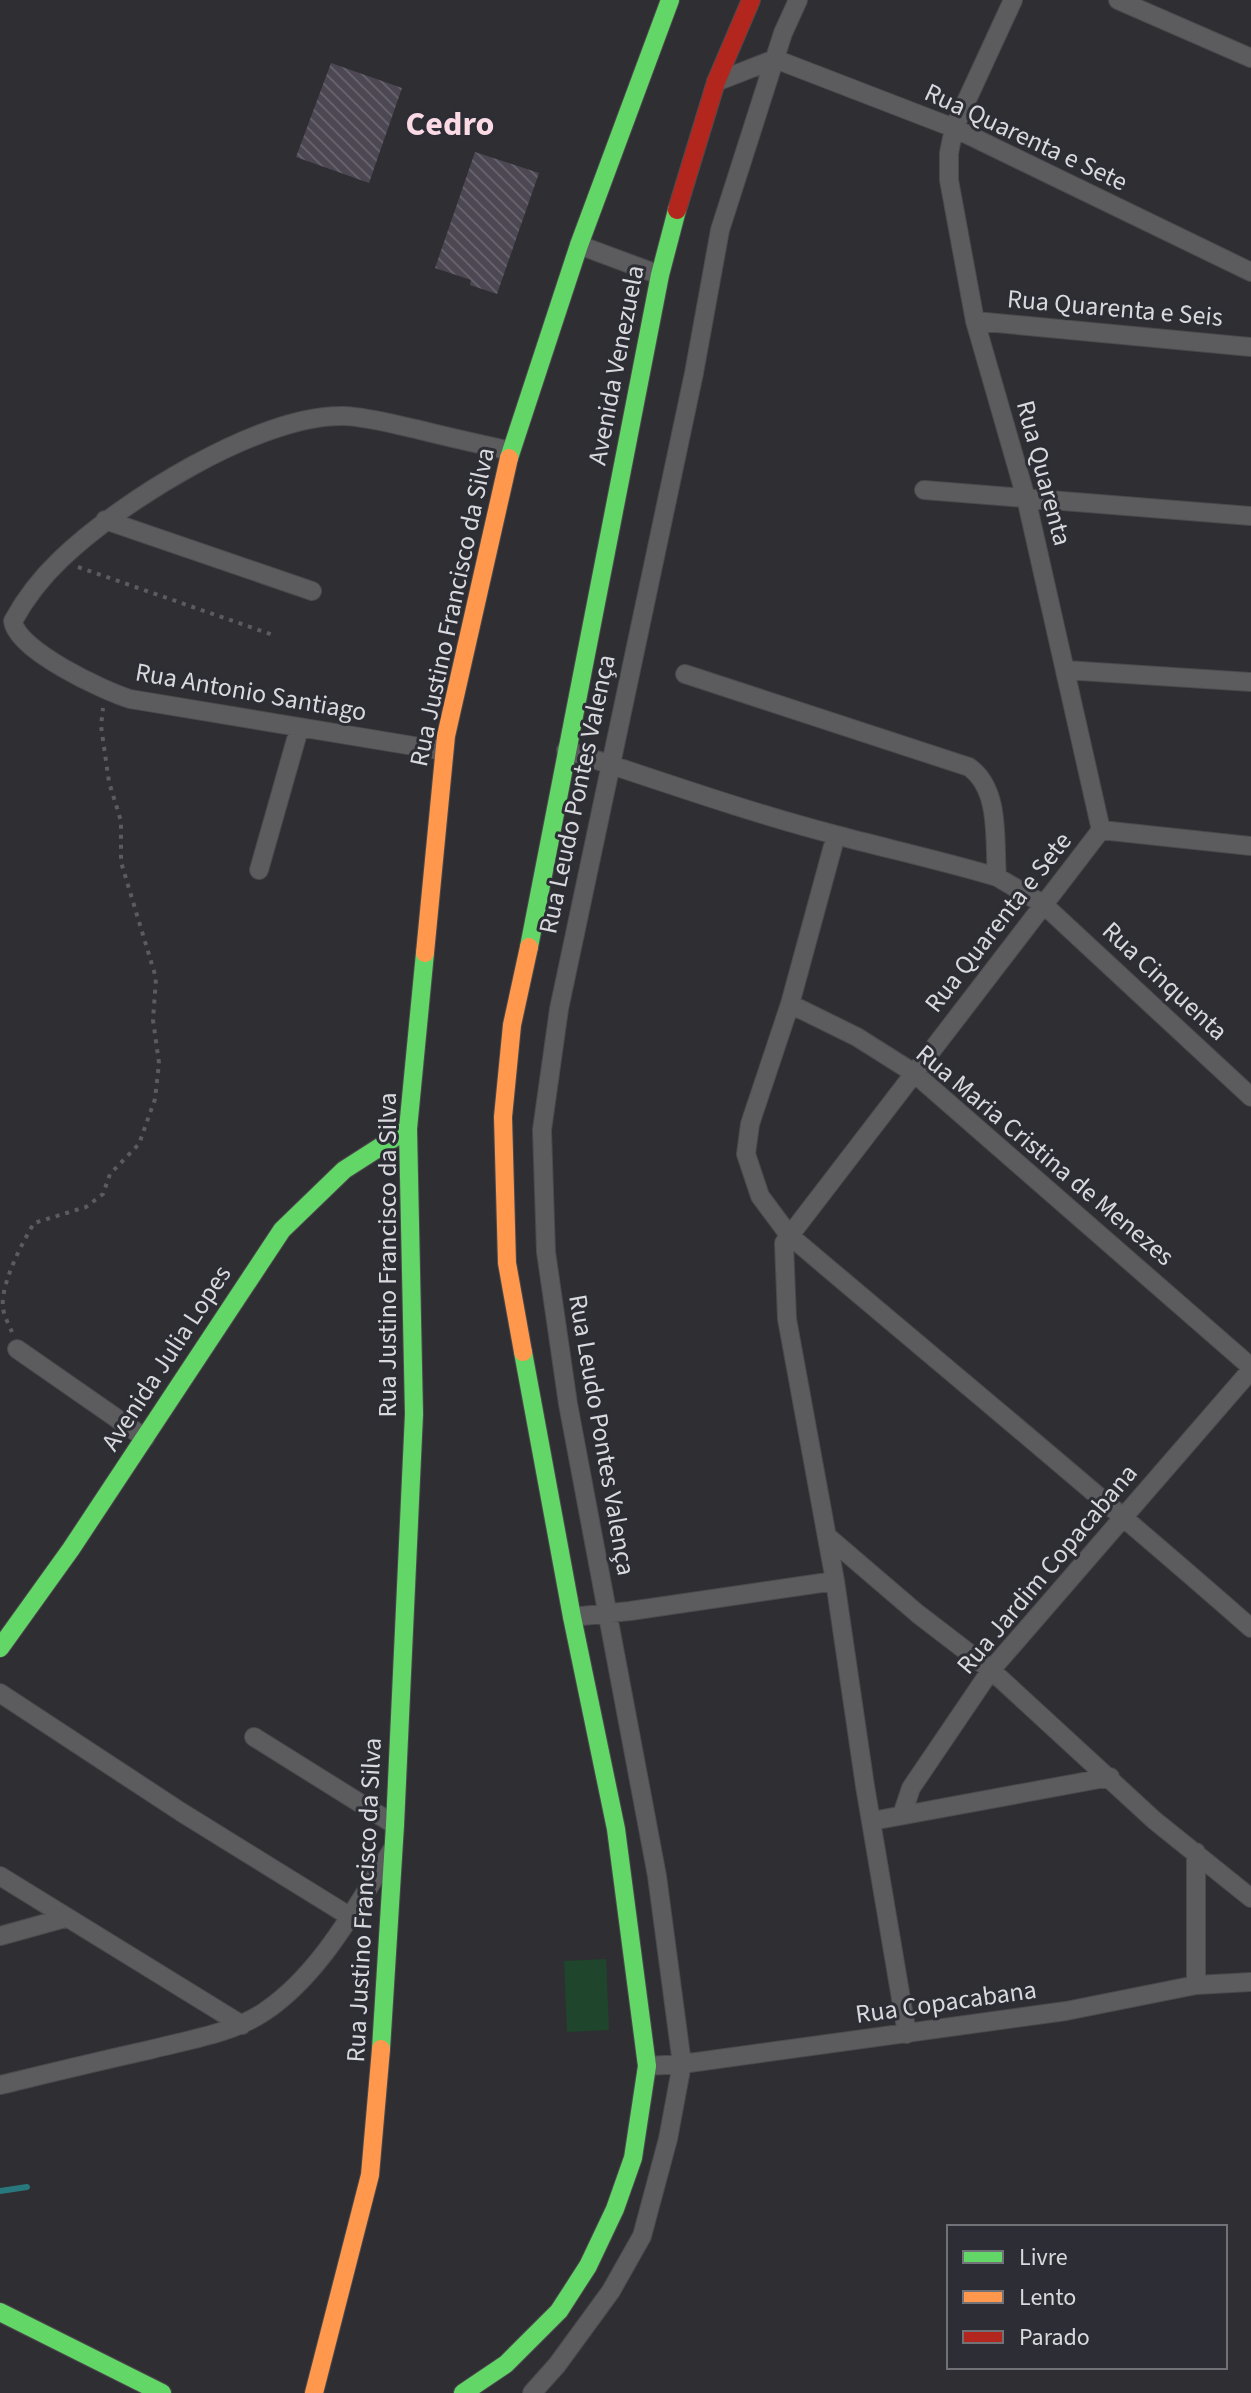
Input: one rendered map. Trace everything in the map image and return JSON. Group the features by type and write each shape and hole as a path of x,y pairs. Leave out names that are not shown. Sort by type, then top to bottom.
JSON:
{"street":[{"name":"Rua Justino Francisco da Silva","path":"314,2393 370,2175 379,2083 394,1848 414,1414 408,1129 444,751 511,451 579,245 670,0"},
{"name":"Avenida Venezuela","path":"566,750 660,275 685,180 716,82 751,0"},
{"name":"Rua Leudo Pontes Valença","path":"532,2393 557,2365 611,2291 642,2236 668,2139 682,2064 657,1876 568,1404 546,1252 542,1130 559,1009 694,373 720,230 783,33 798,0"},
{"name":"Rua Quarenta","path":"1013,0 954,128 949,153 949,180 975,321 1026,498 1101,830"},
{"path":"1118,0 1251,58"},
{"path":"716,82 775,59"},
{"name":"Rua Quarenta e Sete","path":"775,59 954,128 1251,272"},
{"path":"579,245 660,275"},
{"name":"Rua Quarenta e Seis","path":"975,321 1251,347"},
{"path":"59,560 105,520 226,447 317,419 344,416 385,422 511,451"},
{"path":"924,490 1251,516"},
{"path":"105,520 312,591"},
{"name":"Rua Antonio Santiago","path":"59,560 26,599 13,621 17,635 55,662 104,689 144,702 444,751"},
{"path":"1065,670 1251,682"},
{"path":"685,674 969,767 981,776 990,795 997,877"},
{"path":"259,870 299,729"},
{"path":"463,2393 499,2369 559,2311 588,2266 615,2209 633,2158 647,2066 616,1829 572,1617 507,1263 503,1117 512,1025 541,890 566,750"},
{"name":"Rua Cinquenta","path":"566,750 670,786 836,835 997,877 1043,904 1251,1097"},
{"path":"1101,830 1251,846"},
{"name":"Rua Quarenta e Sete","path":"789,1235 1101,830"},
{"path":"836,835 790,1004 750,1124 746,1154 760,1196 789,1235 1040,1449 1124,1516 1251,1628"},
{"name":"Rua Maria Cristina de Menezes","path":"790,1004 857,1037 914,1073 1251,1368"},
{"name":"Avenida Julia Lopes","path":"0,1648 71,1549 282,1230 344,1170 408,1129"},
{"path":"789,1235 783,1253 787,1319 835,1581 865,1786 907,2034"},
{"path":"17,1349 145,1438"},
{"name":"Rua Jardim Copacabana","path":"902,1815 911,1788 991,1670 1251,1368"},
{"path":"827,1536 918,1614 991,1670 1154,1820 1251,1898"},
{"path":"572,1617 835,1581"},
{"path":"0,1693 181,1812 349,1916"},
{"path":"254,1737 395,1825"},
{"path":"872,1821 1110,1777"},
{"path":"0,2085 242,2025 297,1984 324,1953 394,1848"},
{"path":"1196,1852 1196,1985"},
{"path":"0,1876 242,2025"},
{"path":"0,1936 65,1918"},
{"name":"Rua Copacabana","path":"647,2066 682,2064 1066,2011 1196,1985 1251,1982"},
{"path":"0,2312 162,2393"}],"path":[{"path":"59,560 276,636"},
{"path":"17,1349 3,1306 22,1242 34,1223 86,1207 103,1194 110,1174 139,1144 155,1099 159,1063 153,1020 156,978 121,862 121,821 109,782 101,726 104,689"}],"green space":[{"path":"606,1959 609,2030 567,2032 564,1961"}],"building":[{"path":"331,63 402,88 369,183 296,157"},
{"path":"475,152 539,173 497,294 470,285 471,280 435,268"}],"waterway":[{"path":"0,2191 27,2187"}],"traffic: fast":[{"path":"509,458 579,245 670,0"},
{"path":"529,947 660,275 677,210"},
{"path":"381,2049 414,1414 408,1129 425,953"},
{"path":"0,1648 71,1549 282,1230 344,1170 408,1129"},
{"path":"463,2393 506,2364 559,2311 588,2266 615,2209 633,2158 647,2066 616,1829 572,1617 523,1352"},
{"path":"0,2312 162,2393"}],"traffic: slow":[{"path":"425,953 446,736 509,458"},
{"path":"523,1352 507,1263 503,1117 512,1025 529,947"},
{"path":"314,2393 370,2175 381,2049"}],"traffic: jam":[{"path":"677,210 716,82 751,0"}],"district":[{"name":"Cedro","path":"450,124"}]}
